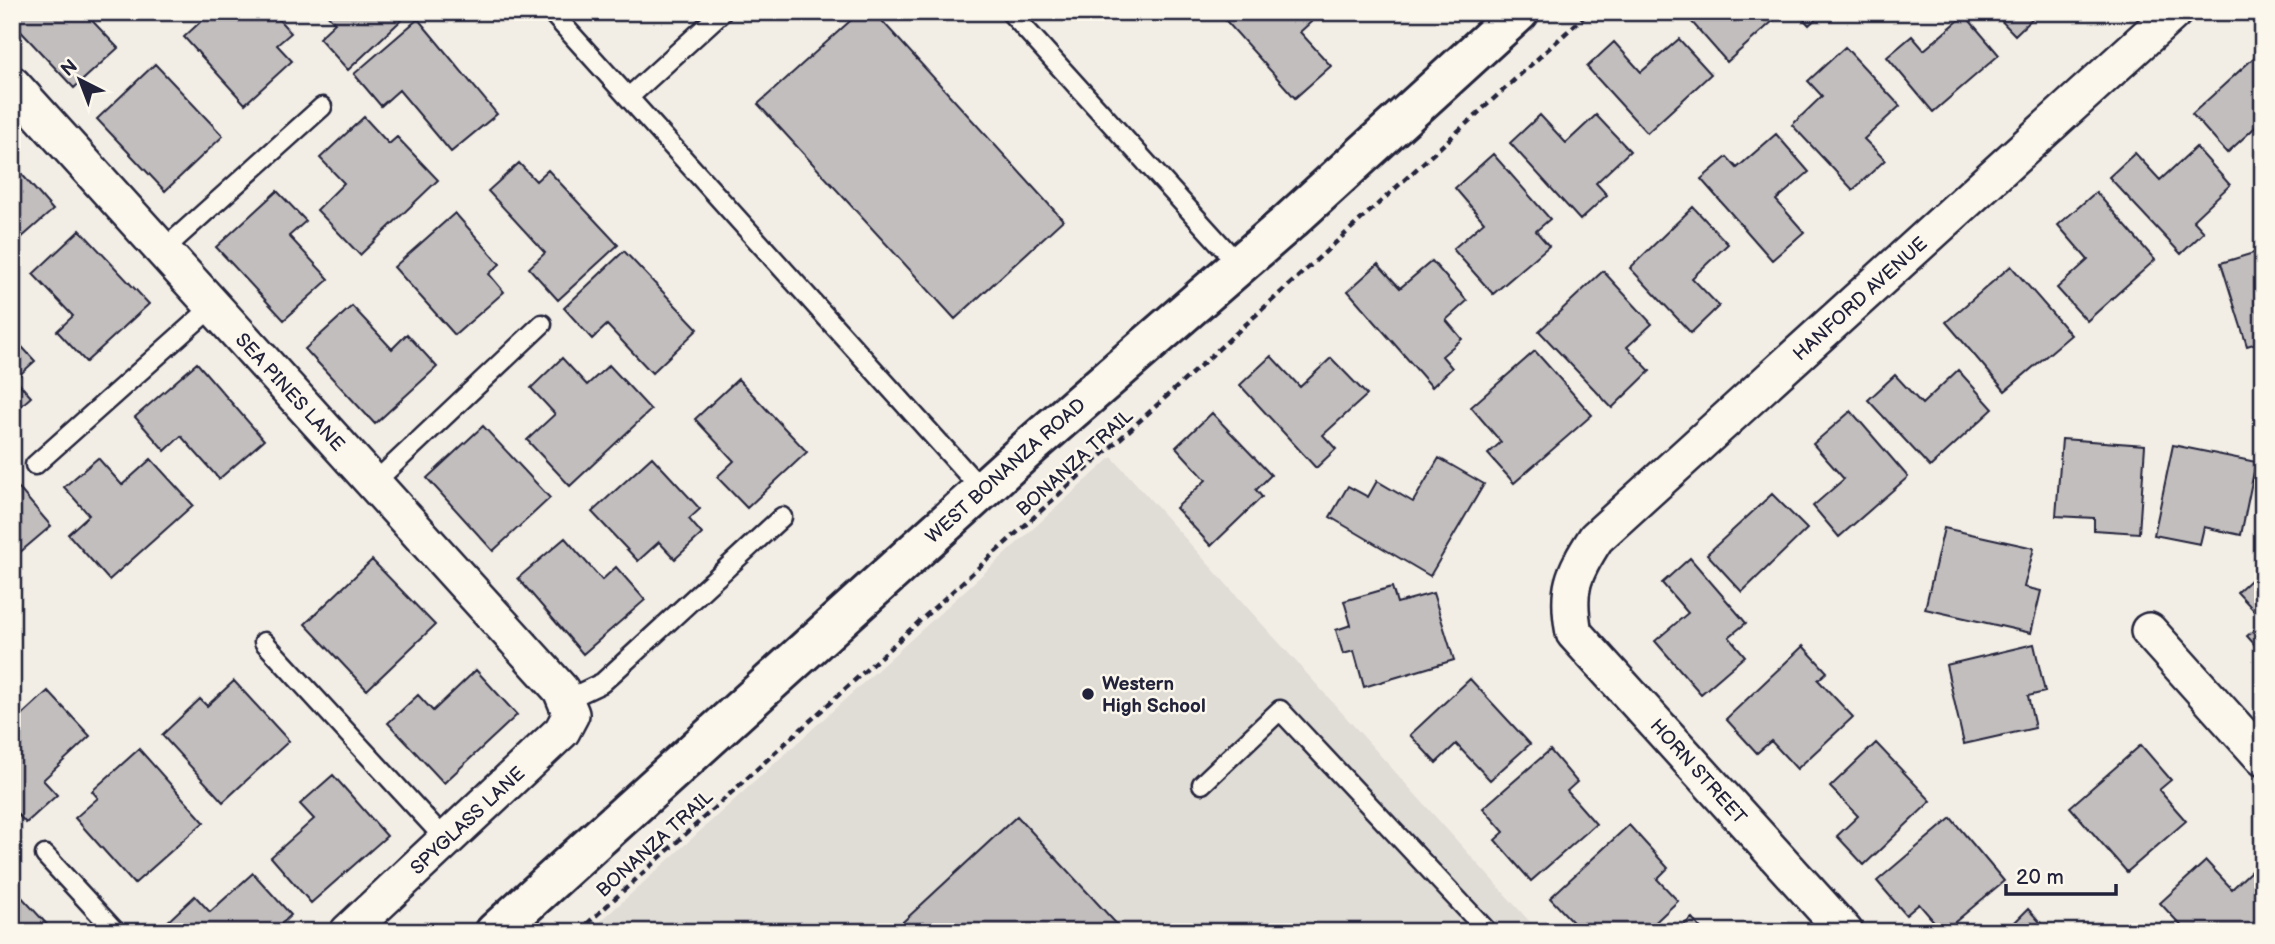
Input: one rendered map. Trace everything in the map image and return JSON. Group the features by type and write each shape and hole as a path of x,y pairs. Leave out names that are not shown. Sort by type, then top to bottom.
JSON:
{"street":[{"name":"WEST BONANZA ROAD","path":"495,932 982,490 1239,265 1519,12"},
{"name":"HANFORD AVENUE","path":"1568,602 1578,566 1596,538 2174,12"},
{"name":"SEA PINES LANE","path":"12,84 561,690 566,700"},
{"name":"HORN STREET","path":"1568,602 1574,634 1845,932"},
{"path":"2149,631 2263,758"},
{"name":"SPYGLASS LANE","path":"348,932 562,731 571,714 566,700"}],"lane":[{"path":"557,12 554,15 982,490"},
{"path":"629,97 722,12"},
{"path":"1010,12 1239,265"},
{"path":"163,250 322,107"},
{"path":"35,465 214,306"},
{"path":"374,483 542,324"},
{"path":"566,700 602,683 782,517"},
{"path":"264,642 446,840"},
{"path":"1202,784 1280,710 1488,932"},
{"path":"44,855 116,932"}],"path":[{"name":"BONANZA TRAIL","path":"578,932 1589,12"}],"shaded area":[{"name":"Western High School","path":"1112,457 1539,932 589,932"}],"building":[{"path":"12,12 84,12 118,48 74,88 12,22"},
{"path":"211,12 272,12 291,33 277,45 292,61 245,104 184,37"},
{"path":"325,12 410,12 348,70 319,38 335,23"},
{"path":"860,12 874,12 1063,220 955,319 758,104"},
{"path":"1322,12 1300,32 1331,66 1295,98 1220,14"},
{"path":"1683,12 1783,12 1727,62"},
{"path":"1797,12 1817,12 1820,15 1809,25"},
{"path":"1993,12 2039,12 2015,35"},
{"path":"1965,15 1999,55 1933,112 1887,57 1912,36 1924,50"},
{"path":"418,19 497,114 451,152 399,90 381,106 354,74"},
{"path":"1679,39 1711,74 1647,133 1587,67 1614,42 1641,72"},
{"path":"1845,47 1900,106 1864,139 1885,160 1853,190 1792,125 1822,96 1808,81"},
{"path":"2258,54 2263,59 2263,120 2227,153 2192,114"},
{"path":"155,64 223,136 165,191 97,119"},
{"path":"1540,115 1566,143 1596,115 1630,151 1596,183 1607,195 1580,220 1510,143"},
{"path":"364,117 389,144 397,137 438,180 360,255 317,210 344,183 320,158"},
{"path":"1776,134 1809,172 1776,200 1804,232 1772,260 1701,179 1727,157 1737,168"},
{"path":"2196,147 2230,185 2193,220 2204,232 2181,254 2109,177 2135,153 2160,180"},
{"path":"1493,154 1550,219 1536,231 1549,246 1493,294 1453,249 1484,222 1455,188"},
{"path":"12,163 53,210 12,246"},
{"path":"519,163 536,181 548,170 618,245 558,300 529,268 545,253 488,191"},
{"path":"277,191 306,221 289,236 329,279 284,320 216,247"},
{"path":"2096,192 2155,260 2087,321 2057,288 2088,260 2058,225"},
{"path":"1693,207 1728,244 1692,278 1719,306 1691,333 1630,268"},
{"path":"455,213 500,264 489,274 504,292 455,335 394,267"},
{"path":"80,230 149,304 86,362 57,331 73,316 33,274"},
{"path":"2263,250 2263,341 2247,346 2221,263"},
{"path":"624,251 698,329 652,373 607,325 592,339 564,308"},
{"path":"1432,261 1467,301 1446,320 1462,339 1442,356 1452,368 1432,387 1348,291 1378,264 1400,288"},
{"path":"2011,266 2071,335 2005,391 1946,322"},
{"path":"1603,271 1652,324 1627,347 1650,371 1612,408 1539,331"},
{"path":"352,306 392,349 407,334 437,367 375,424 305,349"},
{"path":"12,336 35,361 15,379 31,397 12,414"},
{"path":"1535,351 1592,415 1514,483 1488,454 1501,442 1471,407"},
{"path":"1271,356 1300,387 1331,358 1367,395 1323,435 1336,449 1316,468 1240,385"},
{"path":"562,358 587,385 609,365 651,410 570,486 527,440 555,414 531,388"},
{"path":"197,363 264,440 219,479 181,436 165,451 135,417"},
{"path":"1958,370 1993,409 1930,467 1868,400 1895,375 1922,404"},
{"path":"738,379 807,452 747,508 717,477 734,461 695,419"},
{"path":"1851,411 1908,477 1839,537 1813,506 1844,479 1813,444"},
{"path":"1212,413 1271,475 1256,490 1262,497 1211,546 1176,508 1206,480 1176,447"},
{"path":"483,426 550,498 493,551 427,478"},
{"path":"2062,439 2145,445 2139,533 2094,530 2094,518 2056,516"},
{"path":"2173,445 2256,462 2241,535 2204,527 2200,544 2154,535"},
{"path":"652,457 700,509 689,519 702,534 675,559 659,542 638,561 592,512"},
{"path":"98,458 122,485 151,459 193,505 109,580 68,534 89,515 64,487"},
{"path":"1439,458 1484,484 1430,576 1330,517 1348,486 1368,497 1377,481 1413,502"},
{"path":"16,485 51,526 12,559 12,488"},
{"path":"1772,494 1807,529 1742,592 1707,554"},
{"path":"1944,528 2034,548 2024,587 2041,591 2031,633 1925,609"},
{"path":"565,538 602,580 616,567 645,600 583,654 518,578"},
{"path":"1690,558 1746,623 1729,637 1745,656 1701,694 1655,641 1688,613 1662,583"},
{"path":"372,560 435,625 367,690 305,624"},
{"path":"2263,568 2263,620 2237,592"},
{"path":"1392,587 1397,603 1433,593 1454,660 1364,687 1354,651 1343,654 1336,630 1351,625 1344,601"},
{"path":"2263,622 2263,654 2247,636"},
{"path":"2034,644 2045,692 2028,696 2035,728 1964,744 1946,665"},
{"path":"1803,646 1827,672 1818,680 1853,717 1797,769 1771,741 1757,753 1726,719"},
{"path":"476,670 517,715 444,783 388,723 418,695 433,711"},
{"path":"1470,679 1530,744 1490,780 1456,744 1436,763 1410,735"},
{"path":"234,681 289,741 223,802 162,735 200,699 207,706"},
{"path":"48,691 90,736 43,780 57,795 26,823 12,808 12,724"},
{"path":"1876,743 1931,801 1864,865 1837,836 1858,816 1830,787"},
{"path":"2141,745 2171,780 2159,790 2186,821 2127,872 2070,807"},
{"path":"139,749 204,822 134,884 75,818 98,798 92,791"},
{"path":"1550,750 1577,782 1567,791 1596,824 1531,881 1495,840 1504,832 1483,808"},
{"path":"333,775 387,836 311,903 271,857 314,819 300,804"},
{"path":"1017,816 1124,932 892,932"},
{"path":"1951,818 2004,881 1943,932 1919,904 1906,915 1877,881"},
{"path":"1629,825 1668,868 1657,879 1678,901 1645,932 1601,932 1595,925 1588,932 1582,932 1550,898"},
{"path":"2206,861 2232,889 2251,871 2263,885 2263,919 2248,932 2187,932 2160,903"},
{"path":"253,873 291,915 273,932 170,932 164,925 195,896 210,912"},
{"path":"18,893 54,932 12,932 12,898"},
{"path":"2028,909 2049,932 2005,932"},
{"path":"1692,918 1704,932 1675,932"}],"place":[{"name":"Western High School","path":"1088,694"}]}
